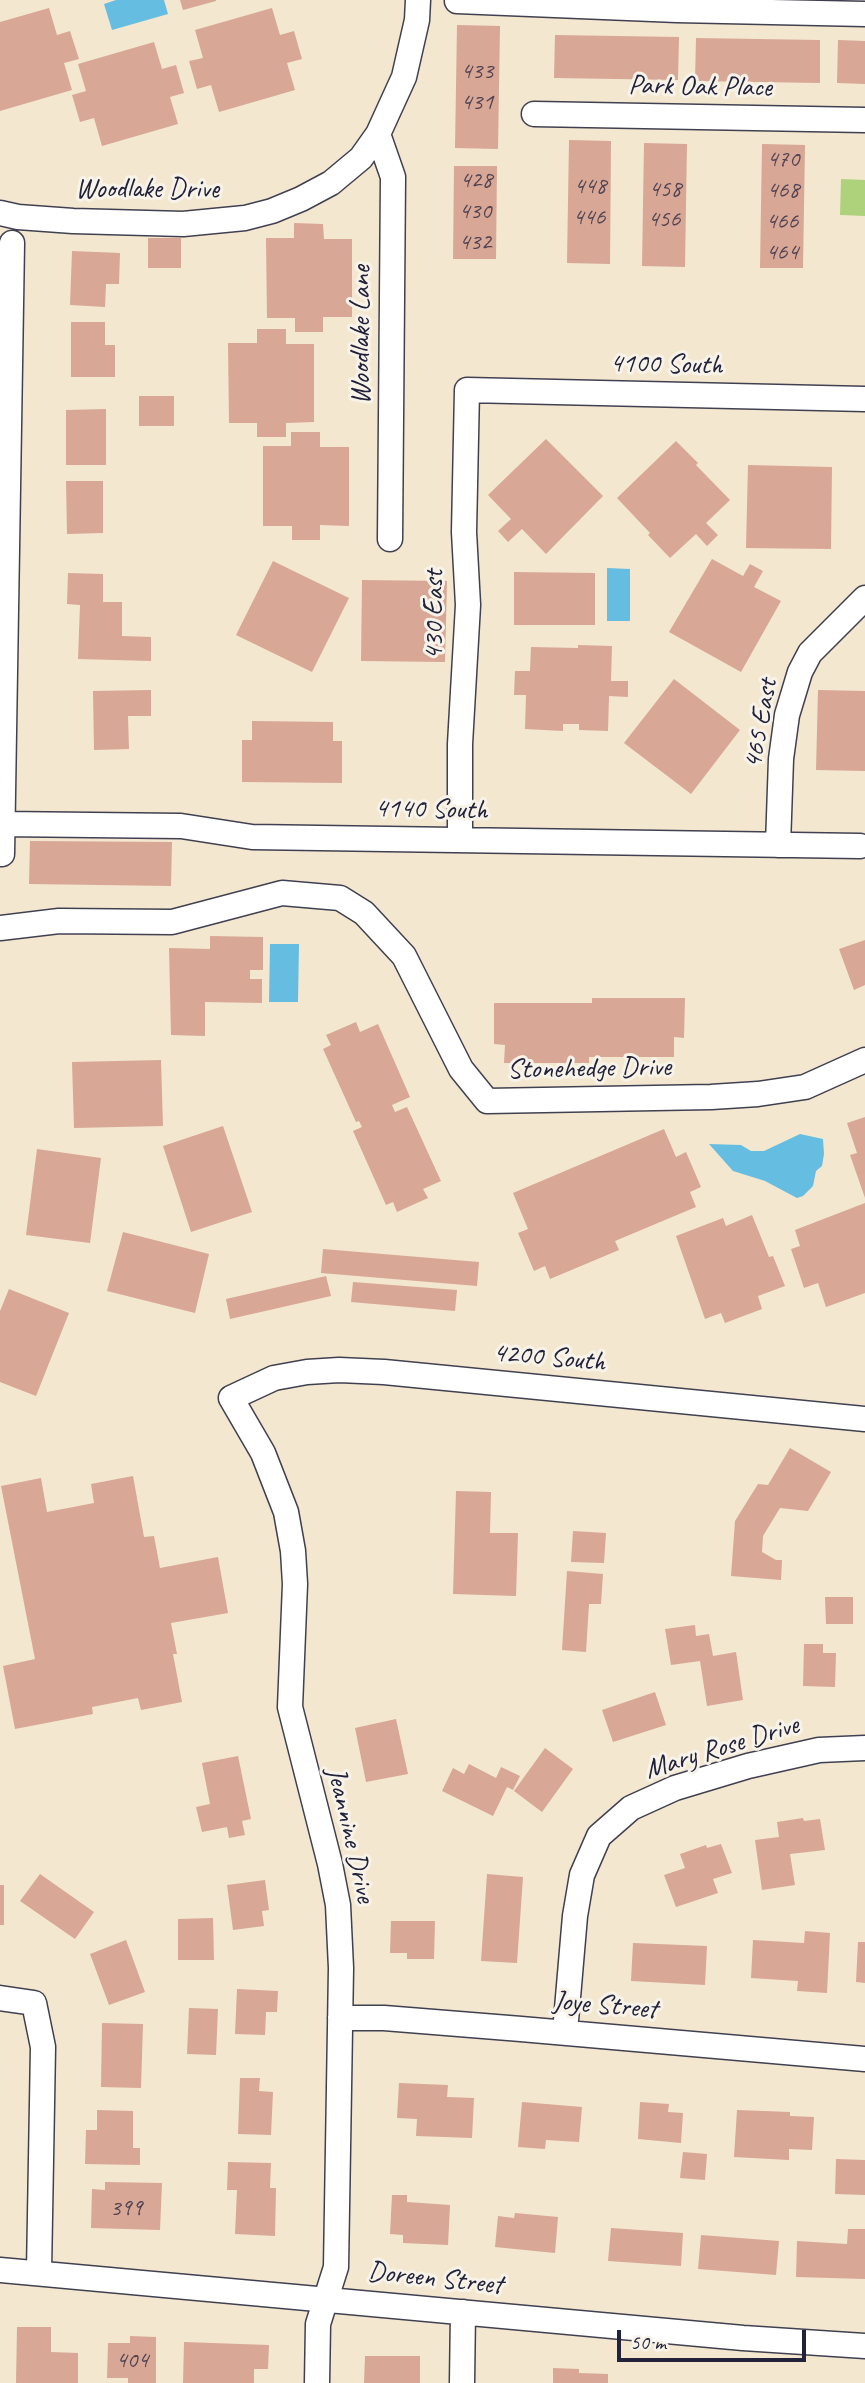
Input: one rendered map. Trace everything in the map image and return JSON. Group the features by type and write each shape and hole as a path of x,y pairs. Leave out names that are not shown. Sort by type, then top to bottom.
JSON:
{"street":[{"name":"Woodlake Drive","path":"0,213 73,221 183,225 245,218 272,211 331,183 360,158 378,134 404,77 418,20 418,0"},
{"path":"457,1 677,10 865,13"},
{"name":"Park Oak Place","path":"534,114 865,120"},
{"name":"Woodlake Lane","path":"378,134 393,177 390,539"},
{"path":"1,854 5,406 12,243"},
{"name":"4100 South","path":"467,390 865,399"},
{"name":"430 East","path":"460,840 460,744 468,605 464,532 467,390"},
{"name":"465 East","path":"778,845 781,759 787,715 800,672 810,653 865,598"},
{"name":"4140 South","path":"2,824 181,826 252,838 860,846"},
{"name":"Stonehedge Drive","path":"0,928 59,921 172,922 282,893 340,898 364,913 404,956 461,1069 487,1101 758,1094 805,1087 865,1059"},
{"name":"4200 South","path":"231,1398 274,1378 307,1371 339,1370 865,1419"},
{"name":"Jeannine Drive","path":"231,1398 263,1453 286,1512 293,1551 295,1584 290,1707 338,1905 341,1968 335,2267 318,2324 317,2383"},
{"name":"Mary Rose Drive","path":"565,2032 575,1916 582,1875 599,1836 631,1808 675,1788 748,1766 819,1750 865,1748"},
{"path":"0,1998 34,2003 43,2047 39,2272"},
{"name":"Joye Street","path":"340,2018 384,2018 565,2032 865,2059"},
{"name":"Doreen Street","path":"0,2270 743,2338 865,2346"},
{"path":"462,2383 463,2312"}],"green space":[{"path":"841,179 865,180 865,216 840,215"}],"water":[{"path":"116,0 164,0 168,14 112,30 104,4"},
{"path":"607,568 630,569 630,621 607,621"},
{"path":"270,944 299,944 298,1002 269,1002"},
{"path":"800,1134 823,1139 824,1154 813,1186 797,1198 765,1181 733,1171 709,1144 741,1145 751,1151 764,1151"}],"building":[{"path":"180,0 216,0 216,1 183,10"},
{"path":"49,8 57,35 70,31 79,59 64,63 72,90 0,111 0,22"},
{"path":"272,8 280,35 294,31 302,59 287,63 295,90 219,112 211,85 197,89 189,61 203,58 195,30"},
{"path":"457,25 500,26 498,149 455,148"},
{"path":"555,35 679,37 678,80 554,78"},
{"path":"696,38 820,40 820,83 695,81"},
{"path":"838,40 865,41 865,84 837,83"},
{"path":"154,42 162,69 176,65 184,93 170,97 178,124 102,146 94,118 80,122 72,95 86,91 78,64"},
{"path":"569,140 611,141 610,264 567,263"},
{"path":"644,143 687,144 685,267 642,266"},
{"path":"762,144 805,145 803,268 760,268"},
{"path":"454,166 497,166 496,259 453,259"},
{"path":"294,223 323,224 324,239 352,239 352,317 323,317 323,332 295,332 295,318 267,318 266,238 294,238"},
{"path":"148,238 181,238 181,268 148,268"},
{"path":"72,251 120,253 119,284 106,284 105,307 70,305"},
{"path":"71,322 105,322 105,345 115,345 115,377 71,377"},
{"path":"257,329 286,329 286,344 314,344 314,422 286,423 286,437 257,437 257,423 229,423 228,343 257,343"},
{"path":"139,396 174,396 174,426 139,426"},
{"path":"106,409 106,465 66,465 66,410"},
{"path":"291,432 320,432 320,447 349,447 349,526 320,525 320,540 292,540 292,526 263,526 263,446 291,446"},
{"path":"546,439 603,496 546,554 522,529 508,542 498,531 511,519 488,495"},
{"path":"676,441 730,500 706,523 718,535 707,546 696,534 670,558 617,498"},
{"path":"748,465 832,467 831,549 746,548"},
{"path":"66,481 103,481 103,533 67,534"},
{"path":"712,559 743,576 750,564 763,571 754,587 781,601 741,672 669,632"},
{"path":"273,561 349,598 312,672 236,635"},
{"path":"514,572 595,573 595,625 514,625"},
{"path":"68,573 103,574 103,602 122,602 122,636 151,637 151,661 78,659 80,605 67,604"},
{"path":"362,580 447,581 445,662 361,661"},
{"path":"578,645 612,646 611,681 628,681 628,697 609,696 608,731 579,730 579,724 563,724 563,731 525,729 526,695 514,695 515,671 530,671 531,647 578,648"},
{"path":"674,679 740,730 691,794 624,743"},
{"path":"151,690 151,716 128,716 129,749 94,750 93,691"},
{"path":"818,690 865,691 865,771 816,770"},
{"path":"252,721 333,722 333,741 342,741 342,783 242,782 242,740 252,740"},
{"path":"30,841 172,842 171,886 29,884"},
{"path":"210,936 263,937 263,970 250,970 250,979 262,979 262,1003 205,1002 205,1036 171,1035 169,948 210,949"},
{"path":"865,940 865,985 854,990 839,949"},
{"path":"592,998 685,998 684,1038 674,1037 674,1057 589,1057 589,1063 504,1063 505,1045 494,1044 494,1003 592,1003"},
{"path":"356,1022 360,1032 378,1024 410,1097 392,1105 395,1112 407,1107 441,1181 423,1189 428,1198 397,1212 393,1202 386,1205 353,1131 362,1127 359,1121 356,1122 323,1049 331,1045 326,1035"},
{"path":"161,1060 163,1126 74,1128 72,1062"},
{"path":"865,1117 865,1198 850,1155 857,1153 847,1123"},
{"path":"223,1126 252,1212 191,1232 163,1146"},
{"path":"664,1129 676,1157 686,1152 701,1187 690,1192 696,1207 615,1241 619,1250 550,1279 545,1266 534,1271 518,1233 528,1229 513,1193"},
{"path":"37,1149 101,1158 90,1243 26,1235"},
{"path":"865,1203 865,1293 826,1307 818,1283 804,1288 791,1249 800,1246 795,1230"},
{"path":"752,1215 769,1257 773,1256 785,1286 758,1296 762,1309 725,1323 721,1313 705,1319 676,1236 723,1218 726,1226"},
{"path":"123,1232 209,1254 195,1313 107,1291"},
{"path":"323,1249 479,1262 477,1286 321,1273"},
{"path":"326,1276 331,1296 230,1319 226,1299"},
{"path":"353,1282 457,1290 455,1311 351,1302"},
{"path":"9,1289 69,1313 36,1396 0,1382 0,1311"},
{"path":"790,1448 831,1472 808,1511 780,1508 763,1536 762,1552 776,1560 782,1560 781,1580 731,1576 735,1521 758,1484 768,1485"},
{"path":"133,1476 144,1537 154,1536 160,1568 218,1557 228,1613 171,1623 177,1654 173,1654 182,1702 141,1710 138,1698 92,1707 93,1714 15,1729 3,1666 35,1659 1,1486 41,1478 47,1512 94,1503 91,1484"},
{"path":"456,1491 491,1492 490,1533 518,1533 516,1596 453,1594"},
{"path":"573,1531 606,1533 604,1563 571,1562"},
{"path":"567,1571 603,1574 601,1604 589,1604 586,1652 562,1650"},
{"path":"825,1597 853,1597 853,1624 826,1624"},
{"path":"695,1625 696,1636 709,1634 713,1656 736,1652 743,1700 707,1706 700,1661 671,1665 665,1629"},
{"path":"804,1644 823,1644 823,1653 836,1653 835,1687 803,1686"},
{"path":"655,1692 666,1725 613,1742 602,1710"},
{"path":"396,1719 408,1774 366,1782 355,1728"},
{"path":"545,1748 573,1769 542,1812 514,1791"},
{"path":"238,1756 251,1819 242,1821 245,1835 229,1838 227,1827 202,1832 196,1807 210,1804 202,1763"},
{"path":"469,1764 496,1778 501,1767 520,1776 513,1790 507,1787 493,1816 442,1791 453,1768 464,1774"},
{"path":"803,1818 804,1821 820,1819 825,1850 790,1854 795,1885 762,1890 755,1840 779,1837 777,1822"},
{"path":"721,1844 732,1873 713,1879 718,1893 676,1907 664,1875 685,1868 680,1854 706,1845 707,1848"},
{"path":"40,1874 94,1912 75,1939 20,1901"},
{"path":"487,1874 523,1877 517,1963 481,1961"},
{"path":"265,1880 269,1910 262,1911 264,1926 233,1930 227,1885"},
{"path":"0,1885 4,1885 4,1925 0,1925"},
{"path":"213,1918 214,1960 178,1960 178,1919"},
{"path":"391,1921 435,1921 434,1959 407,1959 407,1953 390,1953"},
{"path":"805,1931 830,1933 827,1993 797,1991 798,1981 751,1978 753,1940 804,1943"},
{"path":"126,1940 145,1992 109,2005 90,1954"},
{"path":"858,1942 865,1942 865,1983 856,1982"},
{"path":"633,1943 707,1946 705,1985 631,1981"},
{"path":"237,1989 278,1991 277,2012 266,2012 265,2035 235,2034"},
{"path":"189,2008 218,2009 216,2055 187,2054"},
{"path":"102,2023 143,2024 141,2088 101,2087"},
{"path":"240,2078 260,2078 259,2091 273,2092 271,2135 238,2134"},
{"path":"399,2083 448,2085 447,2097 474,2098 472,2138 416,2136 417,2119 397,2118"},
{"path":"522,2102 582,2107 579,2142 546,2140 545,2149 518,2147"},
{"path":"640,2102 669,2104 668,2112 683,2113 681,2143 638,2139"},
{"path":"97,2110 133,2111 133,2148 140,2148 140,2165 85,2164 86,2130 97,2130"},
{"path":"737,2110 790,2112 790,2116 814,2117 812,2150 789,2149 789,2160 734,2157"},
{"path":"683,2152 707,2154 705,2180 680,2178"},
{"path":"836,2159 865,2160 865,2195 835,2194"},
{"path":"228,2162 271,2163 270,2188 276,2188 275,2236 235,2234 237,2190 227,2190"},
{"path":"105,2182 162,2183 160,2230 91,2228 92,2189 105,2190"},
{"path":"392,2195 407,2195 407,2202 450,2205 448,2245 403,2243 403,2235 390,2234"},
{"path":"515,2213 558,2217 555,2253 495,2247 498,2216 514,2218"},
{"path":"611,2228 683,2233 681,2266 608,2261"},
{"path":"848,2229 865,2229 865,2279 796,2277 797,2241 847,2244"},
{"path":"701,2235 779,2241 776,2275 698,2269"},
{"path":"17,2327 51,2327 51,2352 78,2353 78,2383 16,2383"},
{"path":"130,2336 156,2337 156,2383 128,2383 128,2378 107,2378 108,2343 130,2343"},
{"path":"184,2342 269,2345 268,2369 254,2369 254,2383 183,2383"},
{"path":"365,2356 420,2356 420,2383 364,2383"},
{"path":"553,2368 579,2369 579,2373 608,2374 608,2383 553,2383"}]}
